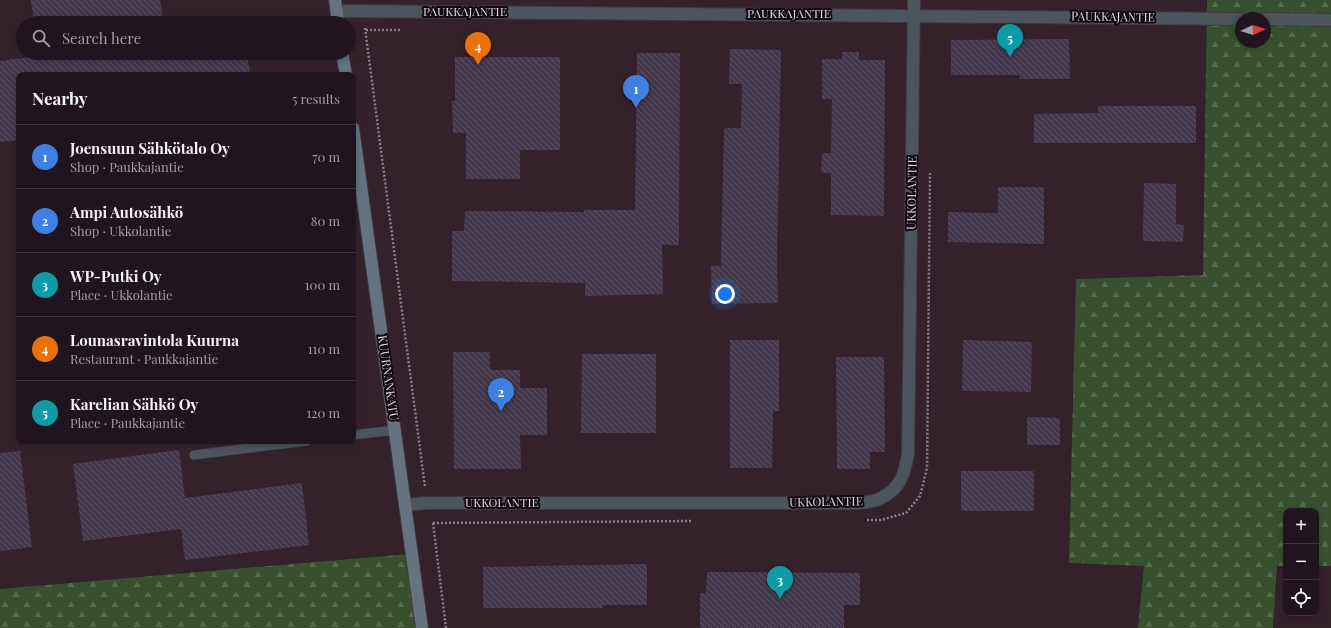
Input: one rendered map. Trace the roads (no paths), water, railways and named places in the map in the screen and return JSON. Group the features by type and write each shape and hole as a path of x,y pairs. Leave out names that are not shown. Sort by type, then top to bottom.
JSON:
{"street":[{"name":"UKKOLANTIE","path":"405,505 427,503 860,503 878,500 894,491 905,472 908,454 914,0"},
{"name":"PAUKKAJANTIE","path":"336,5 362,11 1235,19"},
{"path":"336,5 337,16"},
{"path":"1271,19 1331,20"},
{"path":"343,60 345,72"},
{"name":"KUURNANKATU","path":"356,150 422,628"}],"lane":[{"path":"356,435 395,430"},
{"path":"194,455 283,444"}],"place":[{"name":"Karelian Sähkö Oy","path":"1010,57"},
{"name":"Lounasravintola Kuurna","path":"478,65"},
{"name":"Joensuun Sähkötalo Oy","path":"636,108"},
{"name":"Ampi Autosähkö","path":"501,411"},
{"name":"WP-Putki Oy","path":"780,599"}]}
